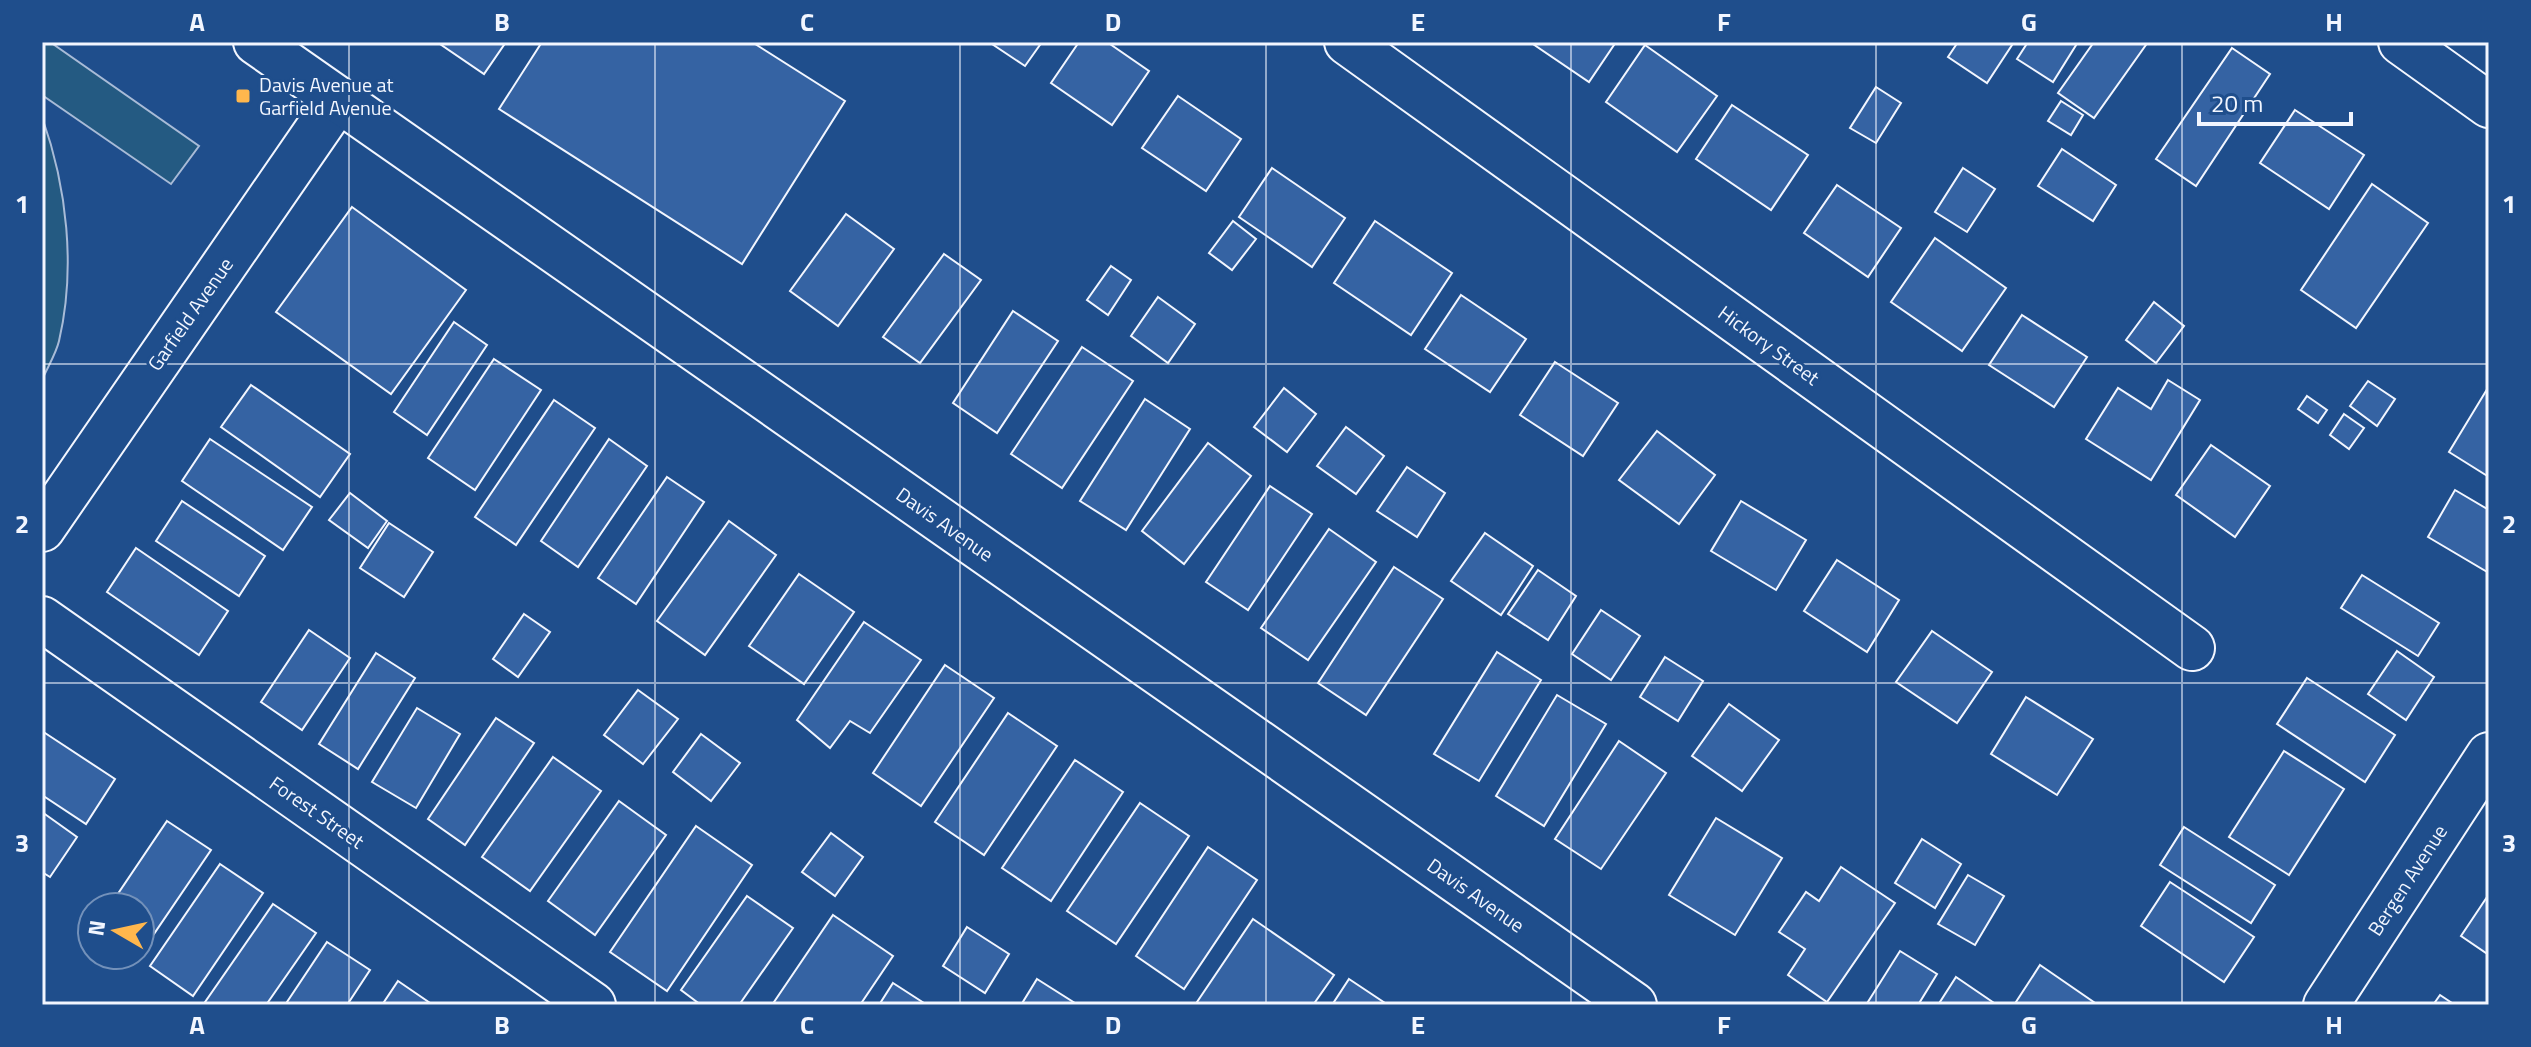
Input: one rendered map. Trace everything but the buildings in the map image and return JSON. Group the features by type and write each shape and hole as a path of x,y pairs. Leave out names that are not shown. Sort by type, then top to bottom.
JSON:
{"street":[{"name":"Davis Avenue","path":"256,42 1634,1005"},
{"name":"Hickory Street","path":"1347,42 2192,648"},
{"path":"2401,42 2489,105"},
{"name":"Garfield Avenue","path":"42,529 338,100"},
{"name":"Forest Street","path":"42,619 593,1005"},
{"name":"Bergen Avenue","path":"2326,1005 2489,755"}],"shaded area":[{"path":"42,42 50,42 199,146 171,184 42,95"},
{"path":"42,117 58,171 68,257 59,341 42,380"}],"place":[{"name":"Davis Avenue at Garfield Avenue","path":"243,96"}]}
